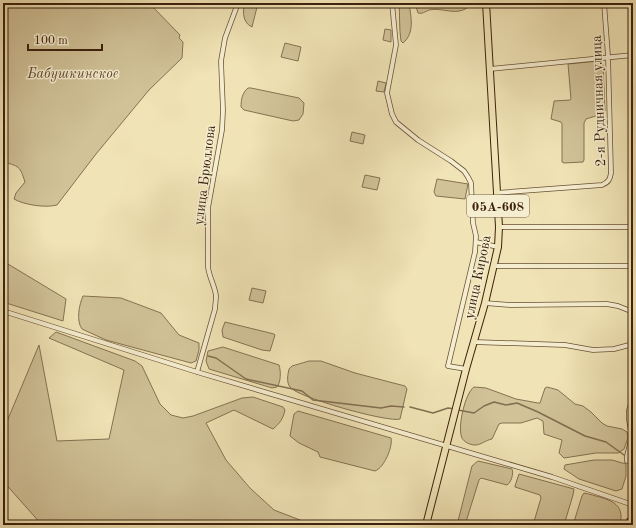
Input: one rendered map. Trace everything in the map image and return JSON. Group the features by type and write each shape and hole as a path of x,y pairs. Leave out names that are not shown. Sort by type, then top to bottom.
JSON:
{"main road":[{"name":"улица Кирова","path":"426,525 466,369 485,303 498,247 499,227 486,3"}],"street":[{"name":"улица Брюллова","path":"197,372 215,310 216,299 208,268 208,215 222,130 222,50 238,3"},
{"path":"392,3 396,45 387,93 390,109 396,122 418,140 456,164 468,176 471,183 473,224 476,236 475,252 448,366 466,369"},
{"name":"2-я Рудничная улица","path":"496,193 602,185 608,182 611,173 608,56 604,3"},
{"path":"490,69 608,56 633,55"},
{"path":"499,227 633,228"},
{"path":"476,242 498,247"},
{"path":"494,266 633,266"},
{"path":"485,303 510,305 607,304 618,306 633,312"},
{"path":"3,311 197,372 573,484 633,505"},
{"path":"474,342 564,346 593,350 614,349 633,344"},
{"path":"627,461 632,436 629,410 633,398"}],"green space":[{"name":"Бабушкинское","path":"3,3 149,3 180,35 179,38 183,42 182,58 149,90 96,154 57,205 35,205 23,203 14,199 16,193 25,182 22,173 16,166 3,162"},
{"path":"245,3 258,3 252,27 247,23 244,17"},
{"path":"399,3 409,3 411,19 411,30 407,39 403,43 400,36"},
{"path":"415,3 469,3 467,8 458,11 434,9 424,13 418,13"},
{"path":"385,29 391,30 391,42 383,40"},
{"path":"285,43 301,47 298,61 281,57"},
{"path":"601,61 603,65 605,111 599,115 586,119 584,123 583,162 564,163 562,162 562,124 561,122 551,119 554,101 571,99 568,64"},
{"path":"378,81 386,83 384,92 376,91"},
{"path":"248,88 299,98 304,103 303,114 299,120 293,121 244,110 241,107 242,99 244,92"},
{"path":"352,132 365,135 363,144 350,141"},
{"path":"365,175 380,178 377,190 362,187"},
{"path":"437,179 468,184 465,199 436,196 434,192"},
{"path":"3,261 66,299 63,321 3,302"},
{"path":"252,288 266,291 263,303 249,300"},
{"path":"83,296 121,298 161,313 179,335 199,343 196,361 191,363 106,340 82,329 79,322 79,313"},
{"path":"225,322 274,334 275,335 270,351 262,350 223,337 222,330"},
{"path":"56,332 135,361 142,366 160,404 171,415 183,418 193,416 242,398 253,397 283,407 285,410 282,418 273,429 234,410 206,423 226,460 250,488 274,510 313,525 42,525 3,481 3,431 39,345 57,441 109,439 124,370 49,338"},
{"path":"223,347 279,365 280,376 277,387 272,388 209,369 206,361 208,351"},
{"path":"309,361 321,361 355,373 405,386 407,389 400,419 379,417 343,408 308,397 296,391 290,387 288,383 289,369 292,366"},
{"path":"474,387 486,388 516,399 538,403 540,403 545,388 547,387 558,390 575,404 583,406 591,412 602,423 627,432 628,438 624,449 618,453 596,453 564,458 559,453 562,440 544,434 543,421 537,418 521,423 499,424 492,439 477,445 469,444 462,438 460,427 465,403"},
{"path":"298,411 391,438 391,447 385,462 375,471 320,457 318,452 299,443 290,436 294,414"},
{"path":"594,460 612,460 626,464 626,476 622,489 616,491 579,479 564,469 565,465"},
{"path":"478,461 512,469 512,478 507,485 481,478 479,480 465,525 457,525 472,466"},
{"path":"519,474 574,489 564,525 533,525 541,498 540,495 515,487"},
{"path":"584,493 606,499 618,506 621,514 620,525 573,525"}],"waterway":[{"path":"208,356 216,358 246,379 302,391 313,400 381,408 391,406 404,407"},
{"path":"458,410 474,413 484,406 494,402 506,405 517,403 585,436 606,442 624,455"},
{"path":"410,407 433,413 448,408 455,409"}],"railway":[{"path":"626,525 633,494"}]}
